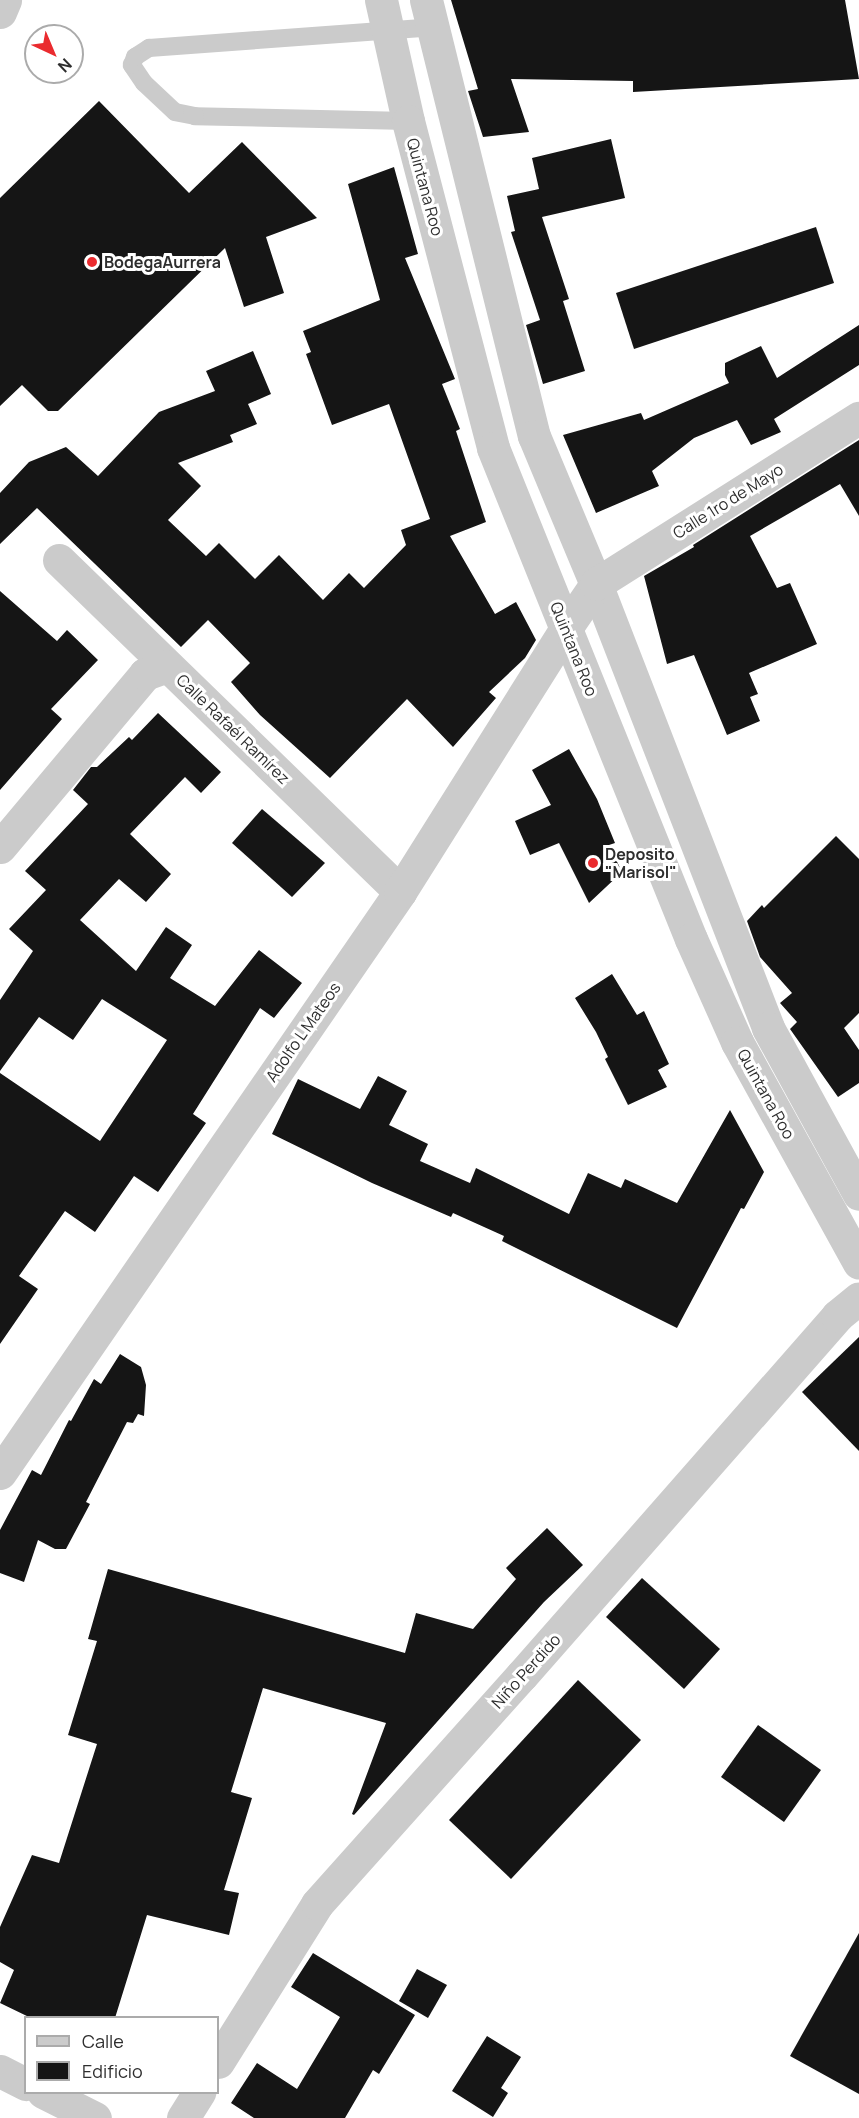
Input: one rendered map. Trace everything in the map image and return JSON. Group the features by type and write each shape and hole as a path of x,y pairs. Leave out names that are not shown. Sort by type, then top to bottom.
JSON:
{"street":[{"path":"0,12 5,0"},
{"name":"Quintana Roo","path":"381,0 408,121 494,448 696,949 737,1042 859,1263"},
{"name":"Quintana Roo","path":"429,14 534,436 596,584 768,1028 859,1194"},
{"name":"Calle 1ro de Mayo","path":"596,584 859,418"},
{"path":"59,560 167,666"},
{"name":"Adolfo L Mateos","path":"0,1473 400,892 596,584"},
{"name":"Calle Rafaél Ramírez","path":"0,847 145,674 167,666 400,892"},
{"path":"793,1143 822,1126"},
{"name":"Niño Perdido","path":"219,2060 317,1904 522,1675 837,1316 859,1298"},
{"path":"0,2071 24,2083"},
{"path":"47,2094 94,2118"},
{"path":"183,2118 198,2094"}],"lane":[{"path":"408,121 195,116 175,112 144,82 132,65 135,57 149,48 388,32 429,14"}],"building":[{"path":"451,0 845,0 859,79 633,92 633,81 511,79 529,132 483,137 468,91 478,89"},
{"path":"99,101 189,193 242,142 317,218 266,237 284,293 244,307 225,248 58,411 48,411 22,385 0,406 0,198"},
{"path":"611,139 625,198 542,217 569,299 563,301 585,371 543,384 526,325 540,320 511,232 515,231 507,196 539,189 532,158"},
{"path":"394,167 418,254 405,258 455,379 442,384 460,429 456,431 486,522 450,536 495,614 516,602 536,640 525,658 489,692 496,698 453,747 407,699 330,778 260,715 231,682 250,663 208,620 181,647 37,508 0,544 0,493 29,462 66,447 98,476 159,412 215,391 206,371 253,351 271,394 248,404 257,424 230,435 233,442 178,463 201,486 168,520 206,556 219,543 255,579 279,555 323,600 349,573 364,588 406,545 401,530 430,519 389,404 332,425 306,354 311,352 303,331 380,300 348,184"},
{"path":"816,227 834,283 634,349 616,293"},
{"path":"859,325 859,365 774,419 781,432 751,445 737,420 694,438 652,471 659,486 596,513 563,435 641,413 644,420 729,383 725,375 725,363 761,346 777,378"},
{"path":"859,440 859,516 840,484 750,536 777,588 790,583 817,644 749,673 758,694 750,697 760,721 727,735 694,655 667,664 644,576 694,547 693,545"},
{"path":"0,591 57,641 67,630 98,660 51,709 62,719 0,790"},
{"path":"158,713 221,772 201,793 185,777 130,834 171,874 146,902 119,879 80,920 136,971 166,927 192,945 170,978 215,1006 259,950 302,983 274,1018 260,1008 193,1114 206,1123 158,1192 134,1176 95,1232 65,1211 19,1276 38,1289 0,1344 0,1073 100,1141 167,1040 102,999 73,1040 39,1017 0,1071 0,1000 33,951 9,929 46,890 25,871 88,804 73,790 91,767 97,767 129,737 132,740"},
{"path":"569,749 597,799 615,843 609,845 622,872 589,903 559,843 530,855 515,821 551,805 532,770"},
{"path":"262,809 325,863 292,897 232,843"},
{"path":"836,836 859,859 859,1013 844,1028 859,1050 859,1083 838,1097 790,1029 797,1022 780,1003 792,993 760,957 747,921 762,905 764,908"},
{"path":"612,974 637,1015 644,1011 669,1064 658,1070 667,1087 628,1105 605,1059 608,1057 596,1032 575,998"},
{"path":"378,1076 407,1091 389,1125 428,1144 420,1161 470,1183 476,1168 569,1214 588,1173 621,1188 625,1179 677,1203 730,1110 764,1172 744,1209 741,1208 677,1328 502,1241 504,1236 453,1213 451,1217 372,1183 272,1134 298,1079 360,1109"},
{"path":"859,1337 859,1451 802,1392"},
{"path":"120,1354 141,1367 146,1385 144,1416 138,1414 133,1423 127,1422 86,1502 90,1504 66,1549 55,1549 38,1540 24,1582 0,1573 0,1530 32,1470 41,1475 69,1420 71,1421 94,1379 101,1384"},
{"path":"547,1528 583,1565 544,1602 354,1815 352,1814 386,1723 263,1688 231,1792 252,1798 224,1890 239,1893 229,1935 147,1915 116,2016 27,2016 0,2003 14,1970 0,1962 0,1927 32,1855 59,1863 97,1744 68,1735 97,1641 88,1639 108,1569 405,1653 416,1613 473,1629 516,1579 506,1568"},
{"path":"642,1578 720,1649 684,1689 606,1617"},
{"path":"578,1680 641,1740 511,1879 449,1820"},
{"path":"758,1725 821,1770 784,1822 721,1777"},
{"path":"859,1933 859,2094 790,2056"},
{"path":"313,1953 415,2015 379,2074 373,2070 345,2118 254,2118 231,2103 257,2063 297,2089 340,2017 291,1987"},
{"path":"417,1969 447,1985 428,2018 399,2001"},
{"path":"487,2036 521,2057 501,2088 508,2093 493,2117 452,2091"}],"place":[{"name":"BodegaAurrera","path":"92,262"},
{"name":"Deposito \"Marisol\"","path":"593,863"}]}
